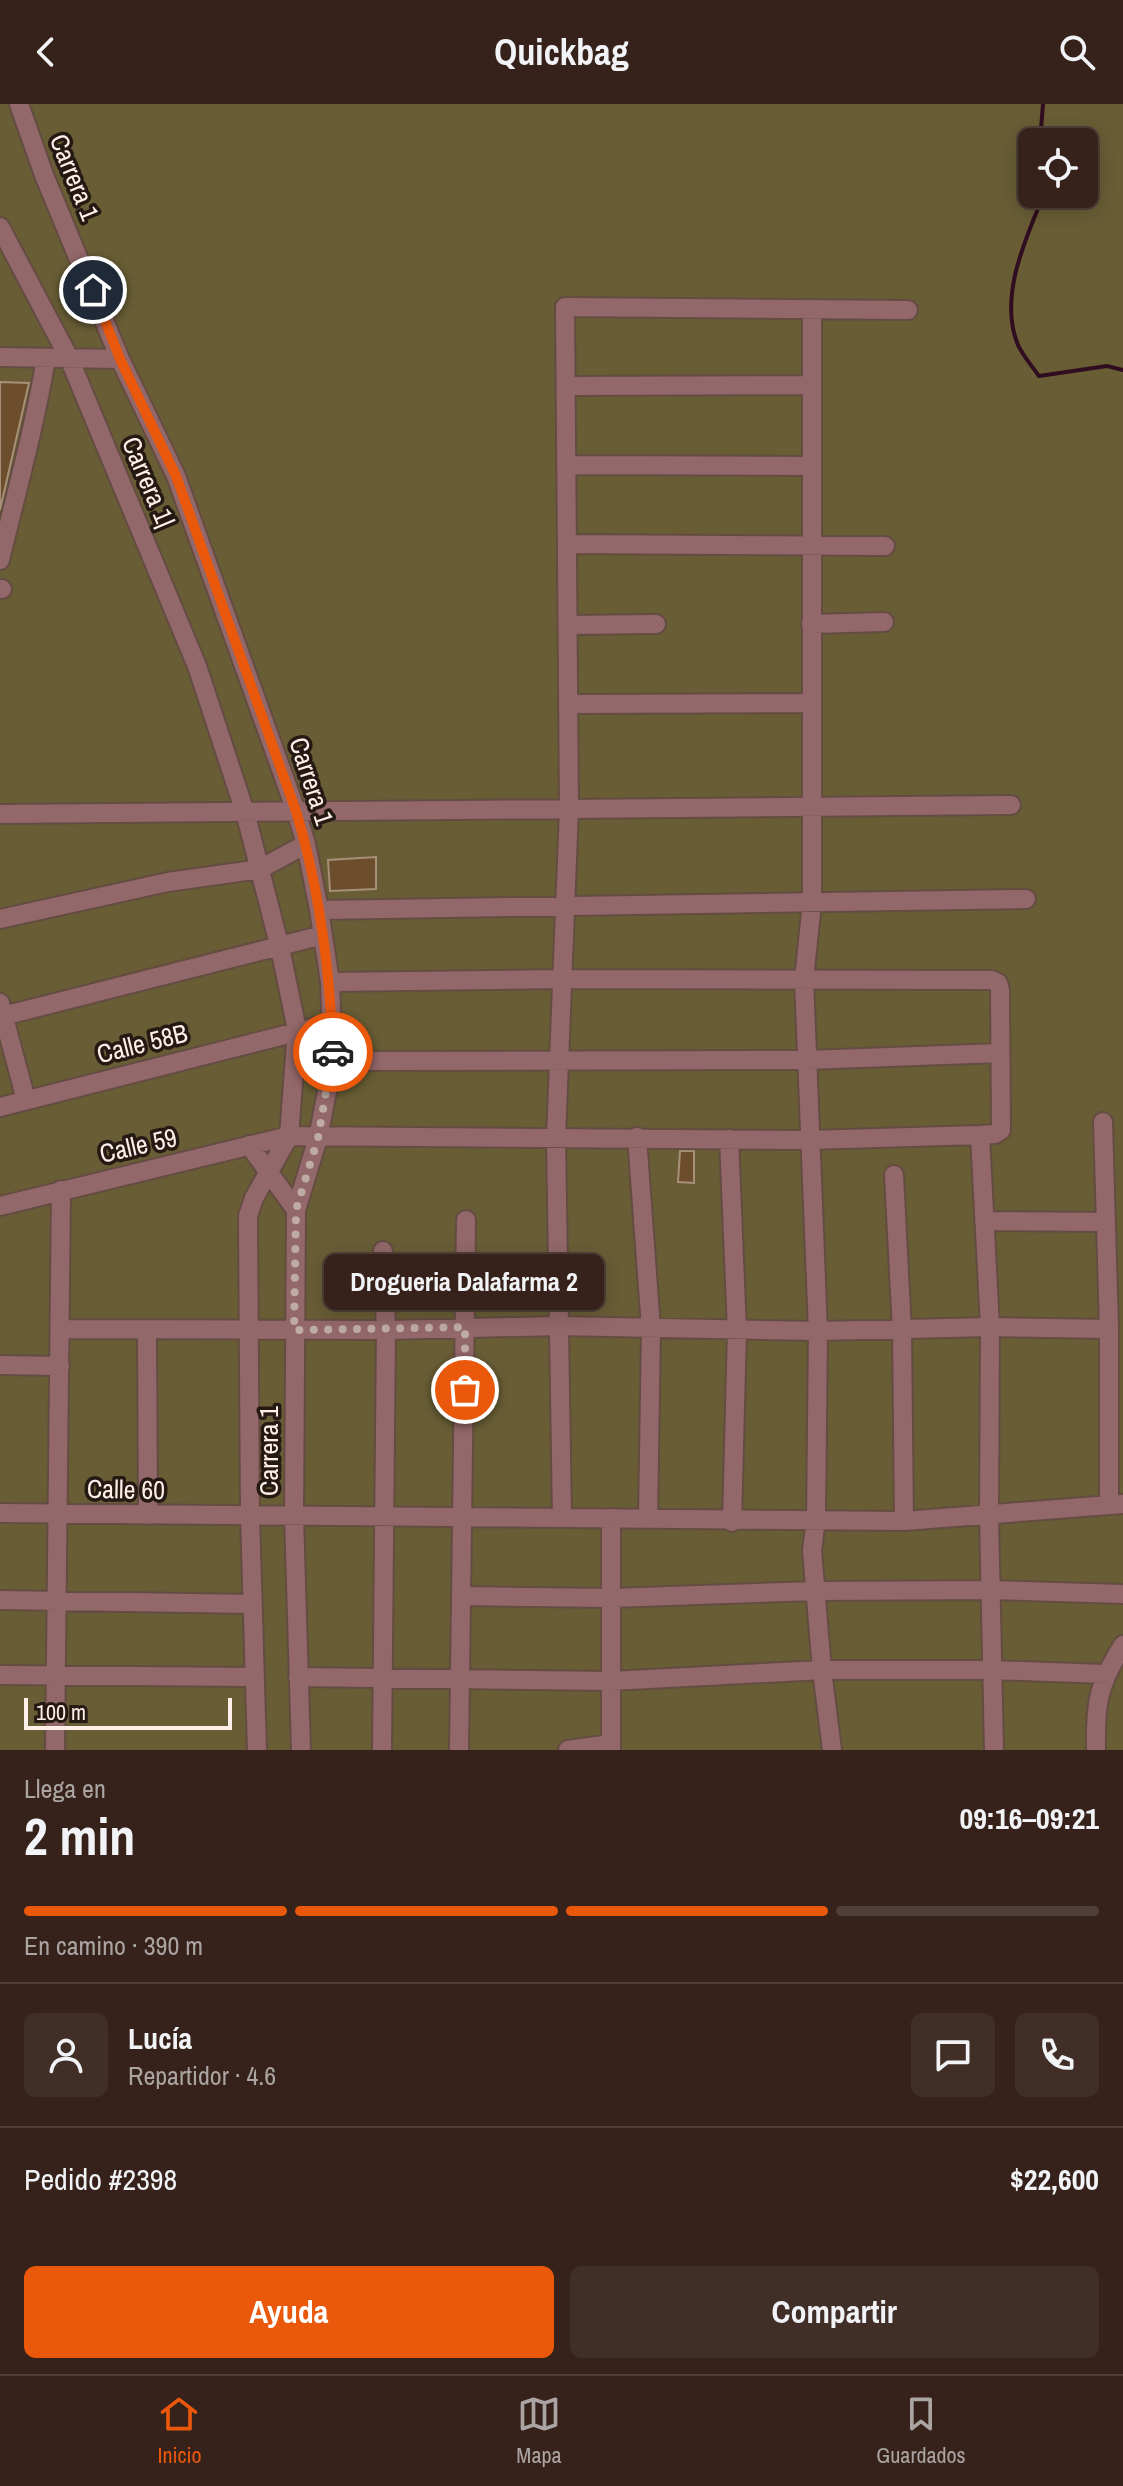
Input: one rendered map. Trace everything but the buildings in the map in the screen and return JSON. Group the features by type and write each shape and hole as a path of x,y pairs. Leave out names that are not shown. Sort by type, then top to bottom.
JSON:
{"street":[{"name":"Carrera 1","path":"19,104 44,175 120,359 176,476 296,811 319,910 330,982 333,1061 318,1138 296,1210 294,1516 301,1750"},
{"name":"Carrera 1|","path":"0,227 69,358 197,666 245,812 280,948 297,1030 289,1136"},
{"path":"562,1518 556,1138 569,809 565,307 908,310"},
{"path":"812,309 812,903 804,979 818,1331 816,1520 812,1550 832,1750"},
{"path":"0,357 120,359"},
{"path":"0,560 36,417 46,358"},
{"path":"566,386 812,385"},
{"path":"567,465 812,466"},
{"path":"567,544 885,546"},
{"path":"811,624 884,622"},
{"path":"568,625 656,624"},
{"path":"568,704 811,703"},
{"path":"0,814 1011,805"},
{"path":"0,919 168,882 260,869 306,844"},
{"path":"319,910 1026,899"},
{"path":"26,1100 2,1010 280,948 323,935"},
{"path":"330,982 804,979 992,980 998,983 1001,1130 995,1134 980,1135 990,1327 989,1517 994,1750"},
{"name":"Calle 58B","path":"0,1107 332,1023"},
{"path":"333,1061 807,1060 1000,1053"},
{"path":"1103,1122 1116,1505"},
{"name":"Calle 59","path":"0,1206 289,1136 809,1140 980,1135"},
{"path":"257,1750 250,1516 248,1216 289,1136"},
{"path":"637,1137 651,1328 648,1519"},
{"path":"729,1139 737,1330 732,1522"},
{"path":"249,1145 296,1210"},
{"path":"894,1175 902,1331 904,1521"},
{"path":"55,1750 61,1190"},
{"path":"459,1750 466,1220"},
{"path":"984,1221 1106,1222"},
{"path":"382,1750 386,1330 383,1251"},
{"path":"60,1329 386,1330 558,1326 818,1331 990,1327 1109,1329"},
{"path":"147,1329 148,1515"},
{"path":"0,1365 60,1366"},
{"name":"Calle 60","path":"0,1513 611,1518 732,1522 904,1521 989,1517 1116,1505"},
{"path":"568,1750 611,1747 611,1518"},
{"path":"461,1596 611,1598 815,1591 991,1590 1123,1594"},
{"path":"0,1600 253,1604"},
{"path":"1096,1750 1095,1710 1105,1674 1123,1645"},
{"path":"298,1677 611,1681 822,1670 992,1670 1105,1674"},
{"path":"0,1675 255,1677"}],"shaded area":[{"path":"0,104 1123,104 1123,1750 0,1750"}],"waterway":[{"path":"1041,128 1043,104"},
{"path":"1039,208 1023,248 1013,288 1011,307 1018,345 1039,376 1107,366 1123,370"}],"way so far":[{"path":"333,1052 318,1138 296,1210 294,1330 465,1327 465,1390"}],"place":[{"name":"Drogueria Dalafarma 2","path":"465,1390"}],"route":[{"path":"93,290 120,359 176,476 296,811 319,910 330,982 333,1052"}]}
